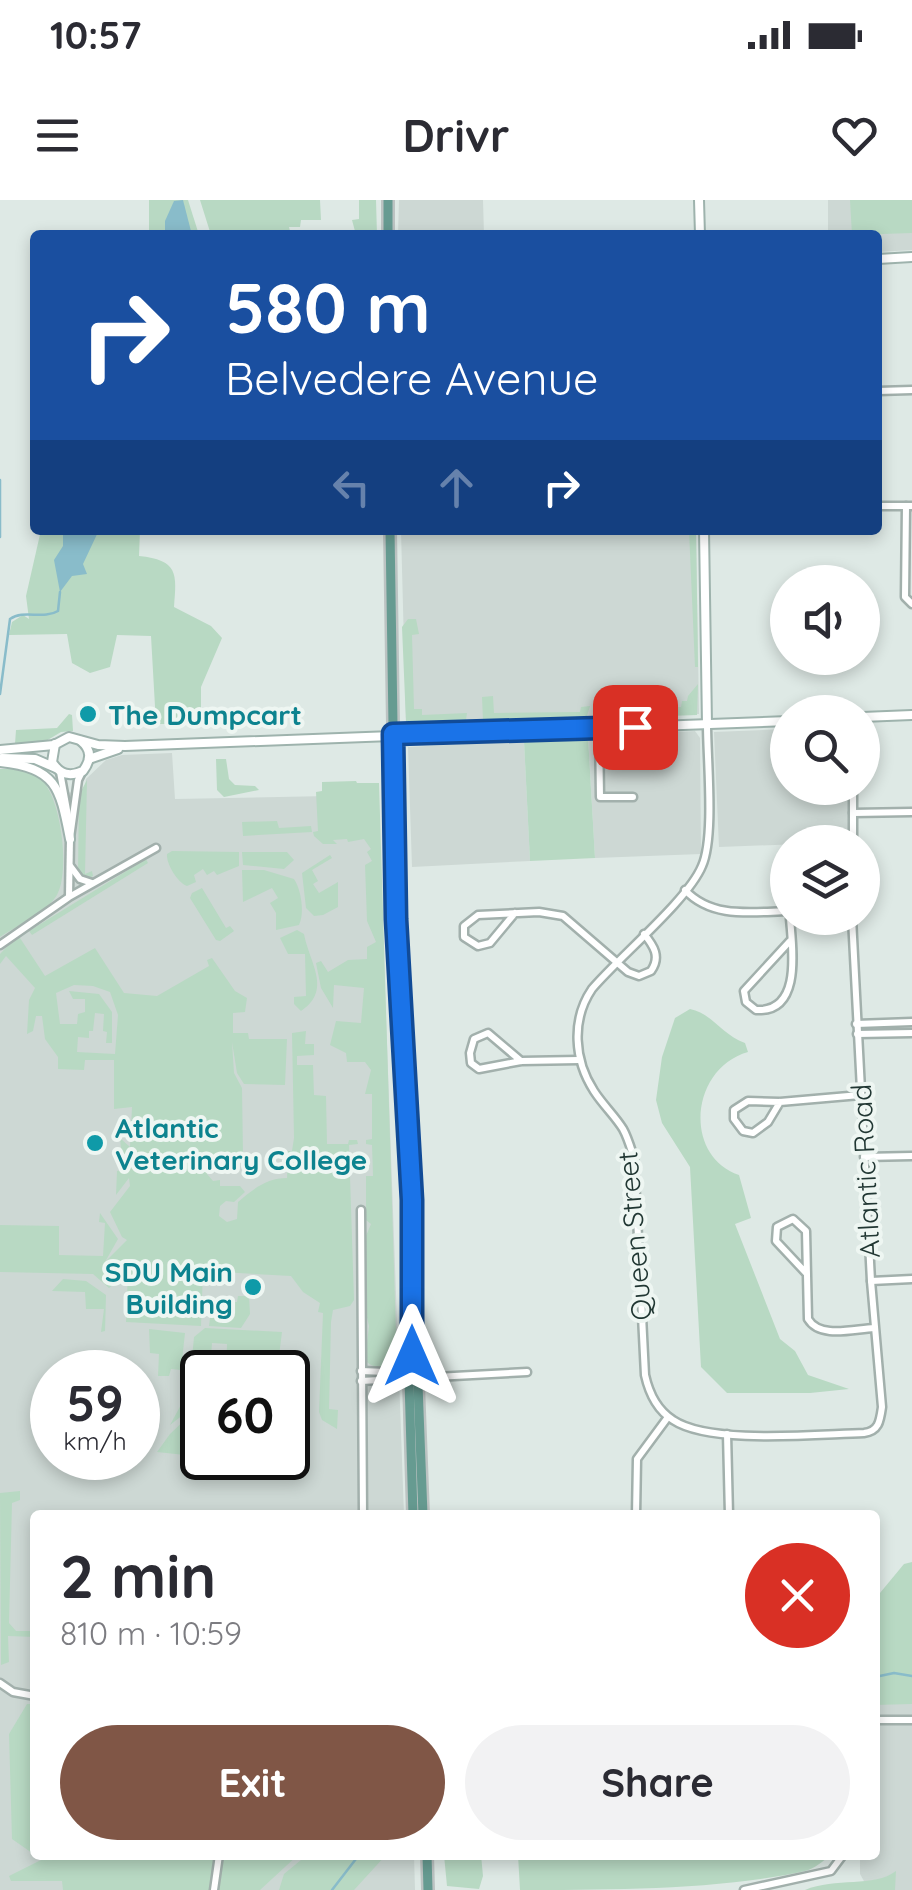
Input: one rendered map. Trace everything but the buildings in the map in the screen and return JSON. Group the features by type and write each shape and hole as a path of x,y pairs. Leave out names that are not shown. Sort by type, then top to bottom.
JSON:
{"main road":[{"path":"388,200 388,230"},
{"path":"699,200 700,230"},
{"path":"882,259 912,257"},
{"path":"390,535 396,919 412,1200 413,1510"},
{"path":"704,535 706,725"},
{"path":"880,716 912,715"},
{"path":"0,757 55,744 64,738 125,746 770,722"},
{"path":"0,757 35,759 72,775 83,771 89,759 88,748 79,739"},
{"path":"55,744 51,756 58,770"},
{"path":"89,759 125,746"},
{"path":"0,757 49,777 64,803 70,839"},
{"path":"412,1376 423,1510"},
{"path":"427,1860 428,1890"}],"street":[{"path":"882,390 912,390"},
{"path":"882,506 909,506 905,597 912,604"},
{"path":"521,1062 488,1033 474,1038 471,1063 479,1069 521,1062 579,1060 580,1011 592,988 700,872 707,845 706,725"},
{"path":"599,728 600,798 634,797"},
{"path":"58,770 66,796 70,839 69,897"},
{"path":"70,839 78,780 83,771"},
{"path":"853,805 853,825"},
{"path":"853,813 912,812"},
{"path":"0,945 69,897 156,848"},
{"path":"70,865 80,879 93,883"},
{"path":"686,890 707,906 728,912 770,913"},
{"path":"514,914 502,932 485,946 464,937 464,926 478,915 539,912 563,916 634,976 650,971 656,954 644,934"},
{"path":"790,935 792,979 789,989 774,1006 756,1010 746,1002 744,991 790,941"},
{"name":"Atlantic Road","path":"727,1434 864,1434 879,1424 882,1408 871,1280 853,935"},
{"path":"856,1024 912,1022"},
{"path":"857,1034 912,1033"},
{"name":"Queen Street","path":"579,1060 594,1092 624,1130 634,1158 644,1376 654,1400 668,1417"},
{"path":"780,1102 768,1122 753,1133 743,1132 734,1120 738,1104 860,1095"},
{"path":"864,1157 912,1156"},
{"path":"361,1210 364,1510"},
{"path":"806,1272 776,1240 777,1227 786,1220 793,1219 806,1230 808,1318 816,1330 874,1328"},
{"path":"871,1280 912,1279"},
{"path":"361,1371 412,1376"},
{"path":"361,1381 527,1372"},
{"path":"360,1406 376,1381"},
{"path":"636,1510 637,1459 668,1417 692,1430 727,1434 729,1510"},
{"path":"0,1683 13,1692 30,1695"},
{"path":"880,1720 912,1720"},
{"path":"214,1890 217,1860"},
{"path":"744,1890 831,1872 840,1860"}],"shaded area":[{"path":"399,200 483,200 484,230 398,230"},
{"path":"828,200 912,200 912,250 882,252 882,230 828,230"},
{"path":"401,535 696,535 699,714 406,722"},
{"path":"770,730 770,805 850,805 851,825 770,825 770,845 719,847 714,732"},
{"path":"695,731 700,738 701,854 595,858 588,737"},
{"path":"524,741 530,861 412,867 408,747"},
{"path":"172,753 175,799 378,795 404,1510 30,1510 30,1860 414,1860 415,1890 0,1890 0,776 39,789 84,794 86,779 106,760 122,755"},
{"path":"912,1694 912,1890 869,1890 860,1874 860,1860 880,1860 880,1695"}],"green space":[{"path":"149,200 188,200 197,230 149,230"},
{"path":"200,200 320,200 321,220 301,220 300,227 289,227 290,230 209,230"},
{"path":"359,200 376,200 377,230 355,230 352,220 359,219"},
{"path":"850,200 912,200 912,233 852,230"},
{"path":"40,535 140,535 139,556 161,561 172,570 174,607 211,626 222,638 201,687 201,720 198,724 156,724 151,636 117,635 110,667 90,673 72,663 67,634 9,635 12,622 23,615 29,619 26,596"},
{"path":"689,535 696,535 695,667"},
{"path":"408,619 416,619 419,634 412,635 414,709 422,709 422,715 467,713 466,720 406,722 402,627"},
{"path":"698,684 697,715 611,718 604,709 606,700 616,702 617,709 681,707"},
{"path":"493,696 494,713 580,712 581,707 590,706 586,719 483,721 482,697"},
{"path":"69,714 73,731 61,732 46,741 15,744 16,730 57,728"},
{"path":"588,737 595,858 530,861 524,741"},
{"path":"216,759 226,759 229,779 235,785 255,786 259,790 224,797 217,790"},
{"path":"0,769 30,772 46,785 58,815 63,869 52,901 0,937"},
{"path":"87,780 85,874 92,871 93,876 87,879 78,872 79,795"},
{"path":"322,782 379,783 397,1366 388,1368 375,1367 365,1360 369,1326 363,1243 371,1224 361,1216 361,1211 366,1210 366,1176 373,1176 372,1145 366,1144 366,1140 372,1139 372,1094 365,1094 371,1070 365,1062 347,1062 346,1053 330,1045 336,1021 361,1023 364,988 334,985 333,1008 321,988 316,963 321,961 328,972 348,960 367,959 367,947 376,942 367,921 365,865 372,861 367,852 371,849 364,839 323,844 313,832 318,831 316,792 322,791"},
{"path":"277,821 279,828 311,826 312,832 243,836 242,822"},
{"path":"239,852 239,866 217,875 214,871 207,875 203,869 194,875 196,882 187,886 171,868 167,854"},
{"path":"242,852 287,852 294,860 284,869 243,865"},
{"path":"330,855 332,858 312,870 318,881 313,884 319,893 338,882 338,907 314,916 306,908 302,873"},
{"path":"146,859 148,863 32,935 29,931"},
{"path":"242,870 264,870 294,879 301,901 299,925 276,930 276,913 270,903 278,898 272,888 243,902"},
{"path":"202,888 226,928 230,926 234,931 220,941 190,898"},
{"path":"297,930 304,934 317,985 311,1003 301,1011 294,1004 294,997 306,996 305,954 288,954 280,938"},
{"path":"15,938 20,938 45,976 95,948 124,993 157,996 209,966 207,960 212,958 235,991 247,998 245,1012 233,1013 233,1033 248,1033 249,1039 287,1039 285,1085 244,1084 237,1073 232,1042 234,1073 242,1088 243,1155 217,1154 207,1174 213,1181 220,1180 220,1186 240,1186 245,1192 234,1202 226,1201 220,1206 219,1216 227,1222 237,1219 238,1202 249,1193 267,1182 287,1178 288,1151 292,1151 294,1138 292,1033 306,1031 305,1044 314,1044 314,1055 297,1056 297,1065 313,1065 314,1095 326,1096 327,1144 357,1140 358,1144 349,1145 354,1300 350,1306 333,1310 331,1322 329,1409 338,1410 337,1429 322,1420 319,1412 323,1313 318,1312 320,1303 303,1292 291,1276 203,1271 201,1326 126,1322 128,1270 113,1280 109,1288 93,1274 0,1272 0,1225 59,1226 59,1255 103,1256 105,1223 99,1222 100,1213 118,1239 105,1262 127,1240 110,1212 130,1186 129,1178 116,1195 117,1171 123,1170 120,1138 130,1147 132,1107 114,1109 114,1060 85,1060 84,1070 58,1069 58,1057 45,1039 42,1016 36,1016 33,1031 27,1034 29,1000 35,988 6,956 0,964 0,954","holes":["74,985 110,992 118,1015 115,1054 77,1052 78,1037 89,1038 89,1031 93,1031 95,1013 104,1014 106,1043 112,1043 112,1012 99,994 69,991 73,999 85,999 85,1012 78,1014 77,1024 60,1024 56,993"]},
{"path":"690,1009 745,1043 748,1052 729,1061 715,1075 705,1093 702,1132 708,1150 721,1165 739,1175 751,1218 735,1224 780,1339 795,1351 808,1375 849,1389 727,1393 701,1367 690,1167 662,1123 656,1100 662,1057 675,1018"},
{"path":"63,1279 86,1281 106,1295 105,1331 101,1332 104,1309 86,1309 85,1292 52,1291"},
{"path":"238,1296 249,1296 250,1314 241,1328 209,1326 211,1311 227,1311 228,1302 237,1302"},
{"path":"205,1328 282,1332 280,1350 227,1350 227,1344 212,1343 212,1350 193,1350 194,1337"},
{"path":"149,1329 185,1333 180,1370 171,1369 169,1376 160,1376 160,1350 150,1350"},
{"path":"180,1424 180,1454 160,1452"},
{"path":"20,1491 20,1500 12,1503 9,1623 16,1631 30,1631 30,1637 8,1636 9,1662 1,1665 0,1493"},
{"path":"912,1562 912,1704 880,1705 880,1593 904,1564"},
{"path":"30,1704 30,1852 12,1839 9,1734"},
{"path":"41,1860 293,1860 260,1890 63,1890 62,1881 11,1881 9,1876"},
{"path":"301,1860 381,1860 354,1890 279,1890 284,1874"},
{"path":"444,1860 481,1860 479,1889 447,1886"},
{"path":"518,1860 824,1860 805,1871 737,1882 664,1888 520,1890"},
{"path":"896,1871 895,1890 805,1890 877,1879"}],"water":[{"path":"183,200 191,230 165,230 174,201"},
{"path":"63,535 97,535 83,564 87,574 72,576 60,592 54,560 63,546"}],"waterway":[{"path":"0,480 0,537"},
{"path":"0,694 10,619 58,611 60,592"},
{"path":"880,1676 912,1676"},
{"path":"332,1890 355,1860"}],"place":[{"name":"The Dumpcart","path":"88,714"},
{"name":"Atlantic Veterinary College","path":"95,1143"},
{"name":"SDU Main Building","path":"253,1287"}],"route":[{"path":"412,1356 412,1200 396,919 393,734 635,727"}]}
